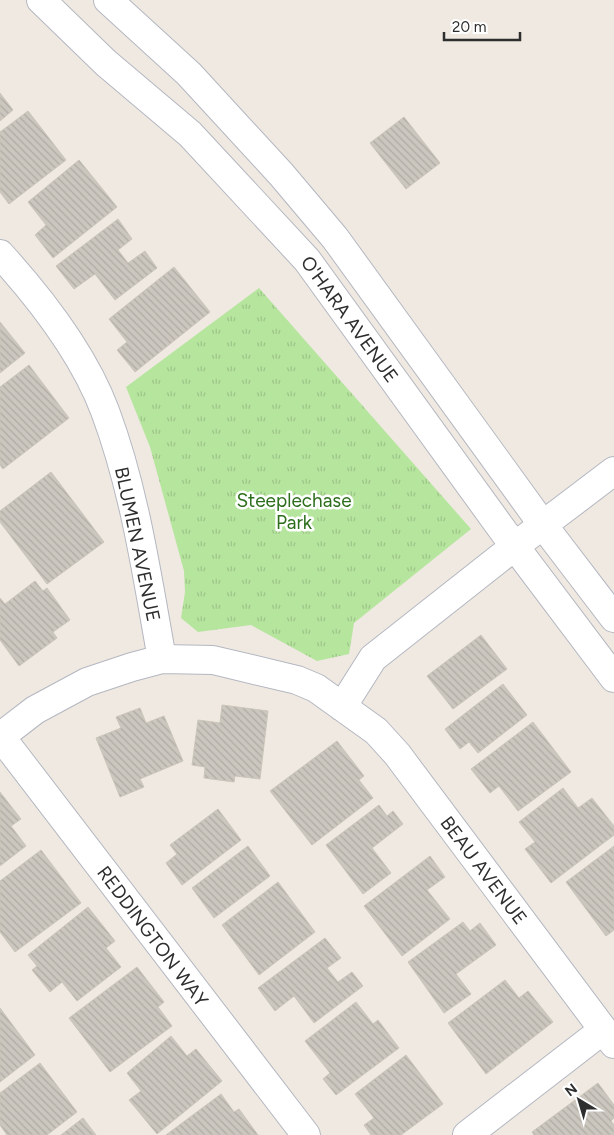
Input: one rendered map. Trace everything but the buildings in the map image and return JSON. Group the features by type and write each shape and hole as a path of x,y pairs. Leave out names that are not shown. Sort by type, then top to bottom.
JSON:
{"street":[{"name":"O'HARA AVENUE","path":"41,0 106,63 190,134 307,260 515,546 614,678"},
{"name":"O'HARA AVENUE","path":"108,0 189,74 255,145 335,238 543,526 614,618"},
{"name":"BLUMEN AVENUE","path":"0,254 17,272 48,312 74,351 105,410 132,498 162,659"},
{"path":"342,707 373,658 614,471"},
{"name":"BEAU AVENUE","path":"0,737 36,710 87,682 162,659 213,660 298,680 316,688 376,731 397,754 609,1037"},
{"name":"REDDINGTON WAY","path":"0,737 306,1135"},
{"path":"467,1135 609,1037"}],"green space":[{"name":"Steeplechase Park","path":"259,288 471,529 354,623 349,654 317,661 251,625 198,632 181,618 185,592 184,571 150,447 126,387"}]}
